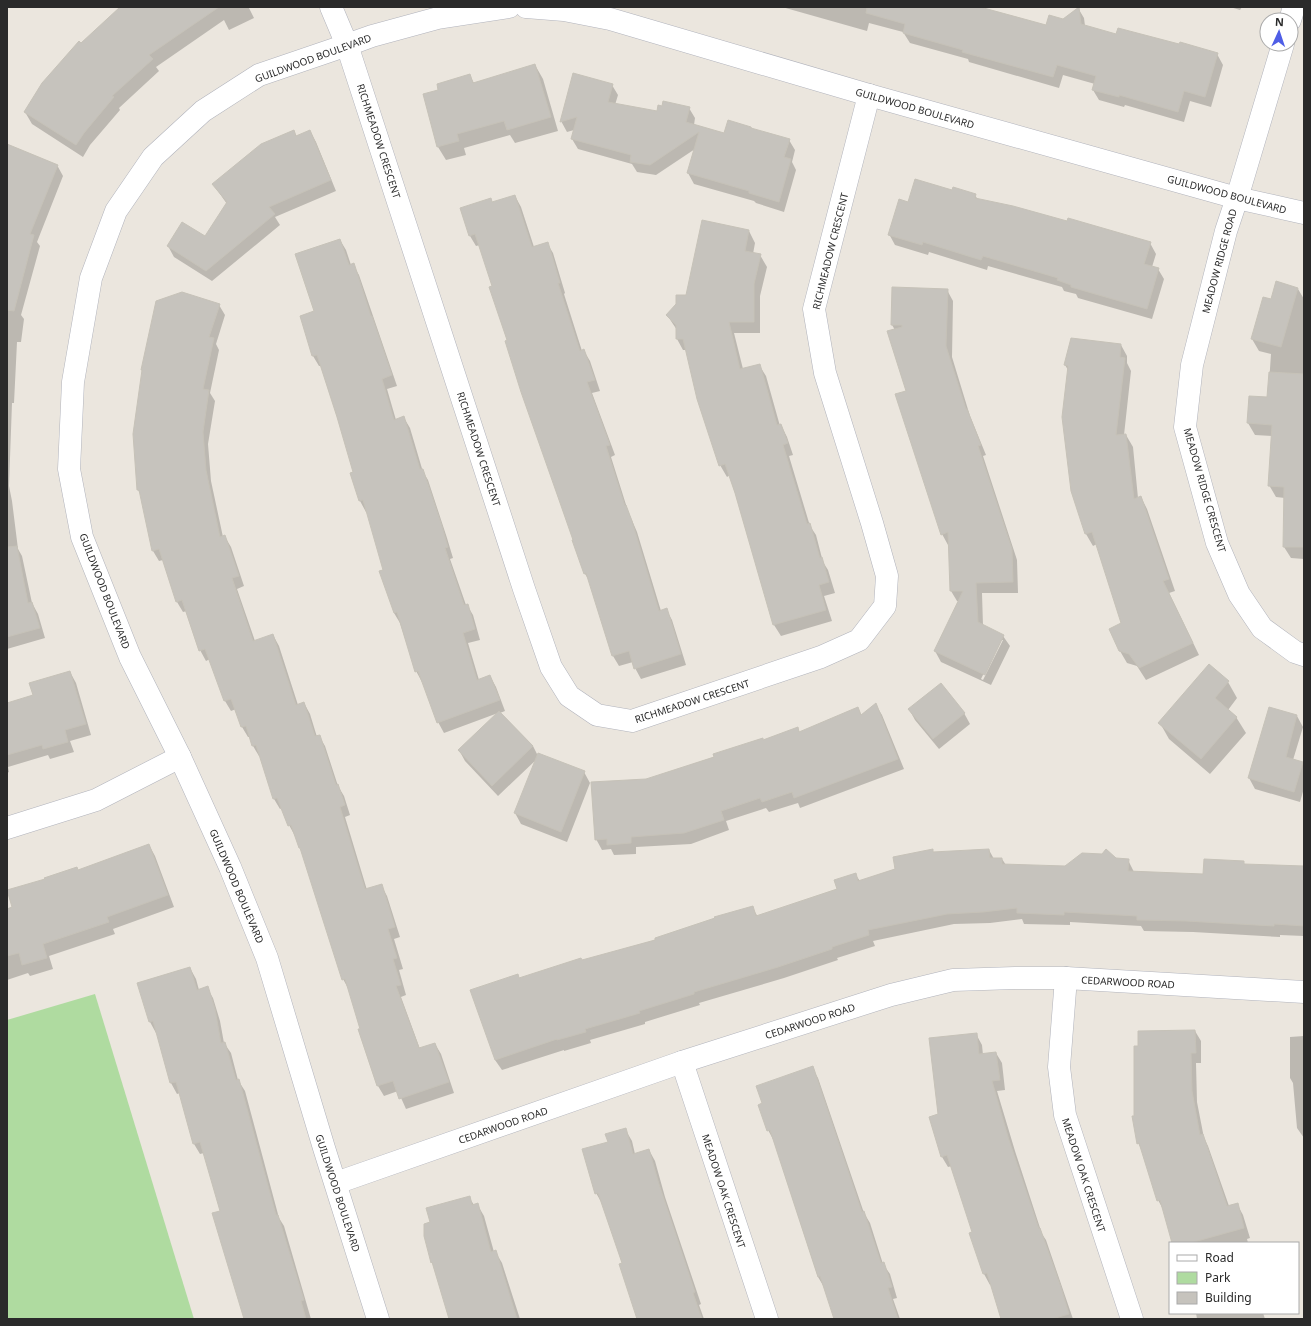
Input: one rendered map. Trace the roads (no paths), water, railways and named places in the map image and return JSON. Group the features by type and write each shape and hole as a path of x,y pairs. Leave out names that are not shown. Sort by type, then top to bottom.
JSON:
{"street":[{"name":"RICHMEADOW CRESCENT","path":"331,7 347,45 551,667 569,696 580,704 597,715 632,721 821,657 859,640 885,606 887,576 872,523 825,374 814,309 869,95"},
{"name":"GUILDWOOD BOULEVARD","path":"378,1319 324,1148 267,958 230,867 180,757 130,657 82,537 69,470 73,382 91,278 116,211 153,157 203,111 259,75 372,36 438,18 509,7"},
{"name":"GUILDWOOD BOULEVARD","path":"526,7 564,10 610,19 869,95 1237,198 1304,213"},
{"name":"MEADOW RIDGE ROAD","path":"1192,364 1226,231 1281,52"},
{"name":"MEADOW RIDGE CRESCENT","path":"1192,364 1185,427 1217,543 1239,594 1262,628 1295,652 1304,655"},
{"path":"7,828 96,800 180,757"},
{"name":"CEDARWOOD ROAD","path":"336,1183 682,1062 892,995 953,980 1066,978 1304,992"},
{"name":"MEADOW OAK CRESCENT","path":"1066,978 1059,1067 1065,1115 1132,1319"},
{"name":"MEADOW OAK CRESCENT","path":"682,1062 767,1319"}]}
